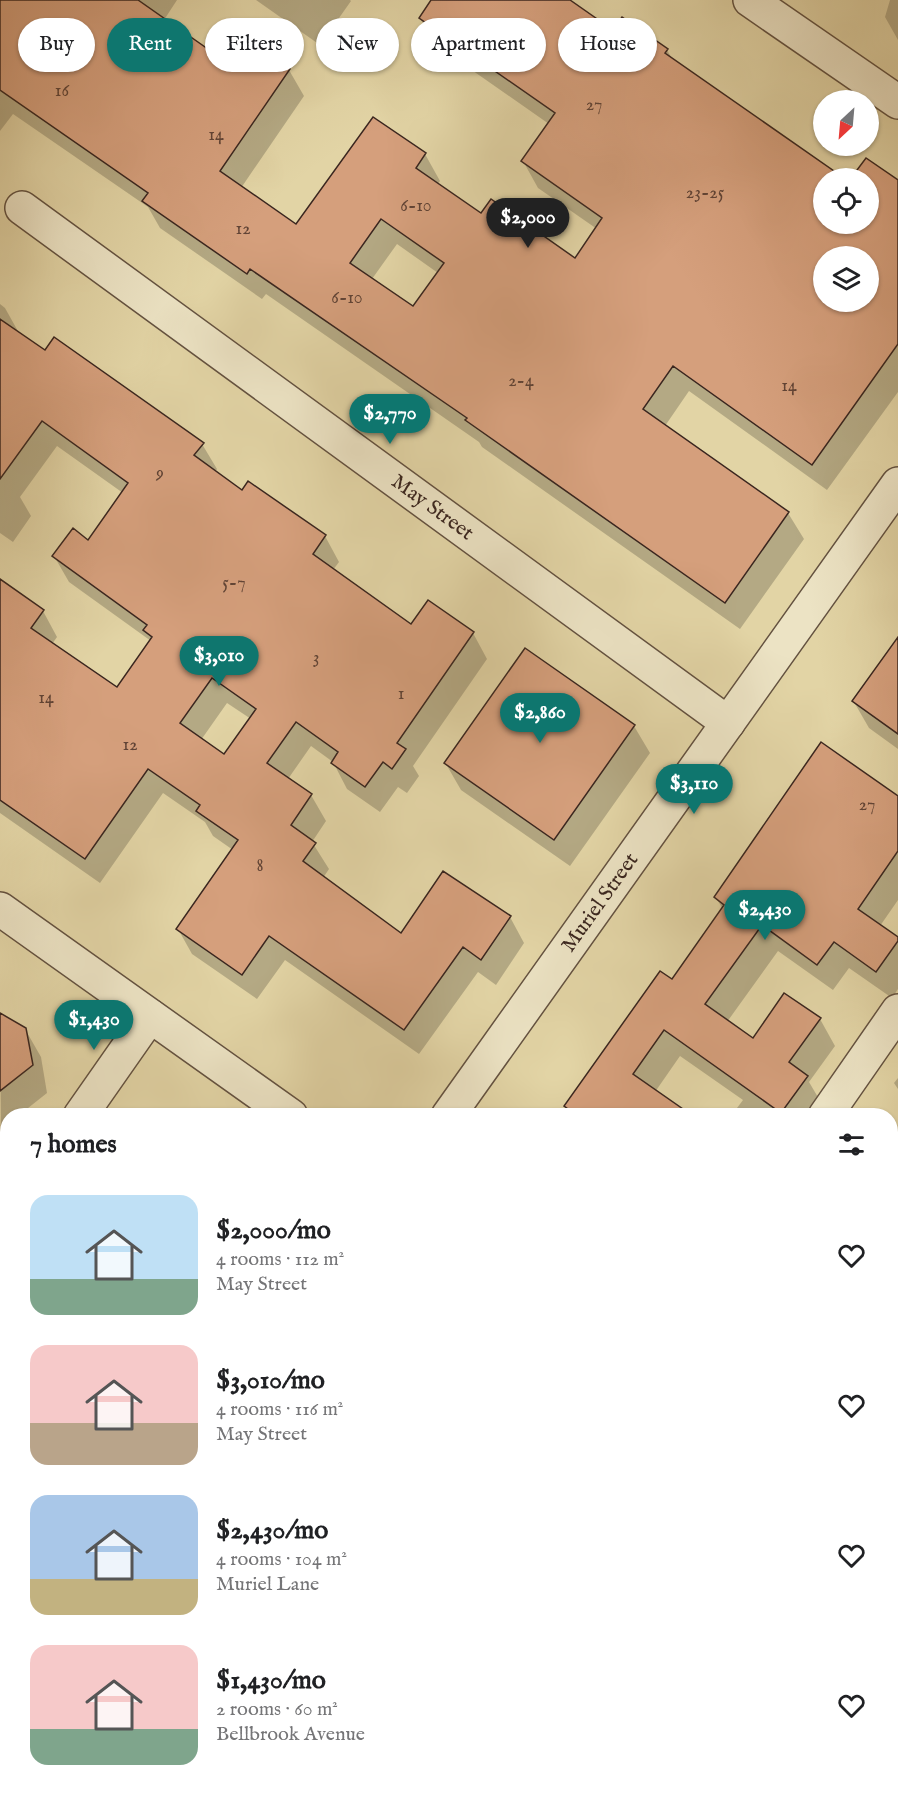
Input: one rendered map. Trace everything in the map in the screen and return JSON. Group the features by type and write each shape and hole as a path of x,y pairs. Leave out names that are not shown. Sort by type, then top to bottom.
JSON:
{"street":[{"path":"750,0 898,102"},
{"name":"May Street","path":"22,208 728,723"},
{"name":"Muriel Street","path":"454,1108 898,484"},
{"path":"0,909 280,1108"},
{"path":"831,1108 898,1011"},
{"path":"86,1108 150,1016"}],"building":[{"path":"0,0 138,0 164,18 107,18 107,72 193,72 193,39 205,47 205,72 288,72 220,171 296,224 373,117 426,153 416,168 481,213 491,199 575,258 602,218 521,161 555,113 496,72 546,72 546,18 419,18 431,0 570,0 596,18 558,18 558,72 657,72 657,41 668,49 665,53 830,168 813,168 813,234 879,234 879,168 858,168 866,158 898,180 898,344 812,465 673,366 643,409 789,512 725,603 465,420 467,418 250,269 247,274 142,201 148,193 0,90","holes":["381,219 444,263 413,306 350,263"]},
{"path":"0,319 45,350 54,337 204,443 194,455 242,490 248,481 326,535 313,554 411,624 428,600 474,632 397,743 406,749 392,769 383,762 365,787 331,763 338,752 296,722 267,763 312,794 291,825 316,843 303,861 401,933 443,871 511,916 481,960 463,947 404,1030 269,936 242,975 176,929 238,840 196,811 200,805 148,769 85,859 0,800 0,579 44,610 31,628 117,687 152,637 143,630 147,625 52,556 73,528 88,540 128,483 42,421 0,479","holes":["212,678 256,709 224,754 180,723"]},
{"path":"898,637 898,734 852,701"},
{"path":"525,648 635,725 554,840 444,763"},
{"path":"821,742 898,796 898,851 858,909 898,937 898,941 876,972 834,942 817,965 762,925 705,1004 753,1038 784,993 821,1018 789,1062 808,1076 785,1108 774,1108 664,1030 633,1074 682,1108 567,1108 564,1106 660,971 672,979 724,905 714,897"},
{"path":"0,1013 26,1028 33,1065 0,1091"}]}
